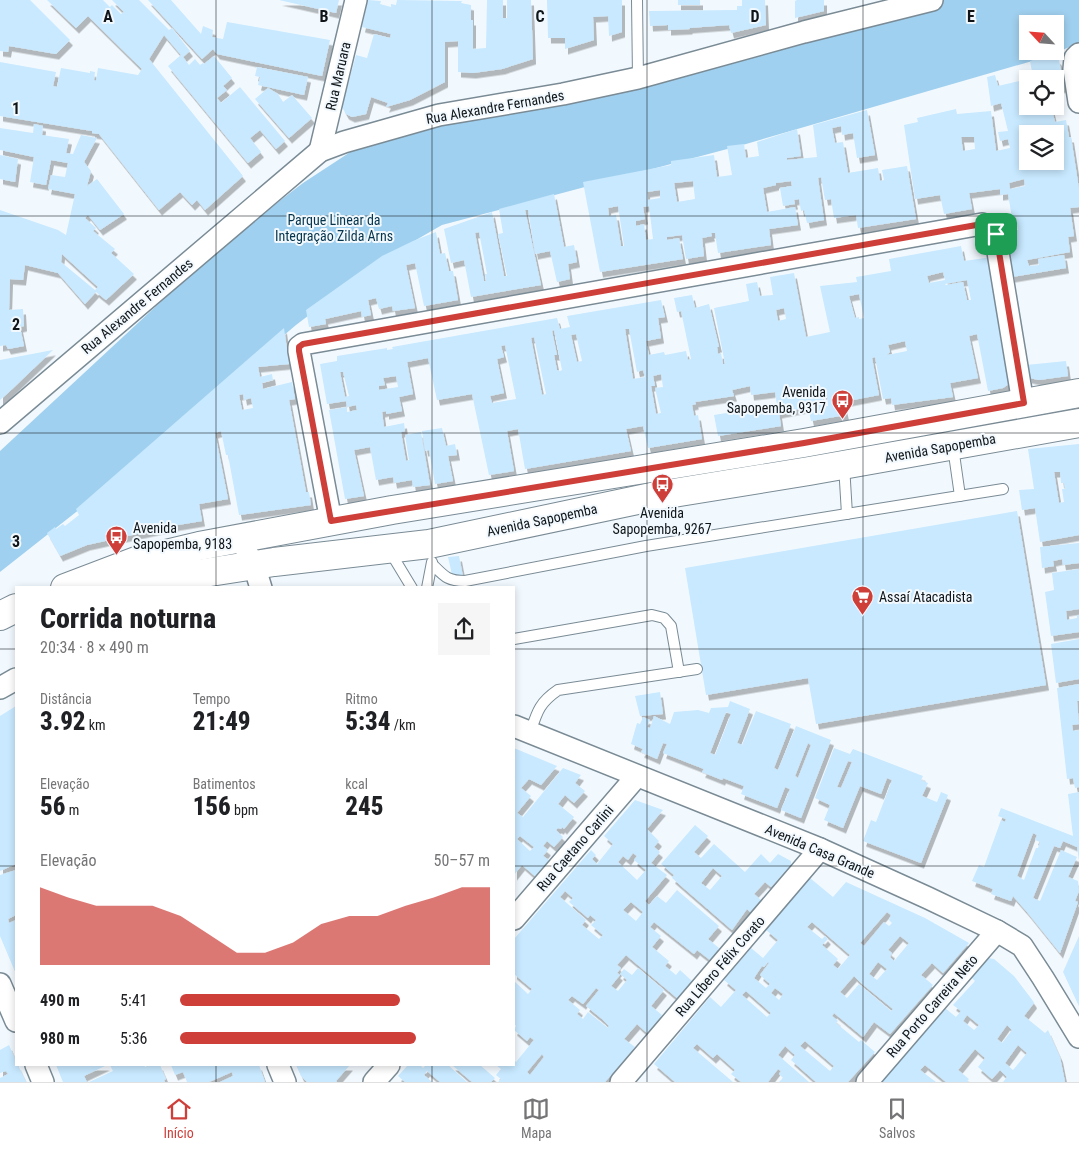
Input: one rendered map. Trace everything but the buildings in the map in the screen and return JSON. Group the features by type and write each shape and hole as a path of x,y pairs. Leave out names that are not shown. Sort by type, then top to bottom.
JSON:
{"main road":[{"name":"Avenida Sapopemba","path":"77,584 136,561 199,546 331,521 804,443 1079,393"},
{"name":"Avenida Sapopemba","path":"77,584 152,585 258,576 388,549 431,554 661,495 1079,423"},
{"path":"431,554 430,536 434,529 443,522 532,497 581,479"},
{"path":"0,616 15,608"}],"street":[{"name":"Rua Maruara","path":"320,151 356,0"},
{"name":"Rua Alexandre Fernandes","path":"0,423 320,151 344,142 439,115 563,94 638,78 804,32 932,0"},
{"path":"1077,56 1074,69 1079,102"},
{"path":"331,521 299,351 299,347 303,344 982,224 990,227 996,234 1024,403"},
{"path":"239,539 258,576"},
{"path":"0,688 15,680"},
{"name":"Avenida Casa Grande","path":"522,730 820,849 997,931 1022,946 1079,1038"},
{"name":"Rua Caetano Carlini","path":"515,919 637,776"},
{"name":"Rua Líbero Félix Corato","path":"621,1082 820,849"},
{"name":"Rua Porto Carreira Neto","path":"867,1082 997,931"},
{"path":"0,984 15,1019"},
{"path":"36,1066 44,1082"},
{"path":"278,1066 286,1082"},
{"path":"374,1082 388,1066"}],"lane":[{"path":"637,0 638,78"},
{"path":"952,446 960,496"},
{"path":"844,465 847,514"},
{"path":"431,554 444,576 451,581 465,581 646,546 1003,489"},
{"path":"388,549 411,586"},
{"path":"427,586 431,554"},
{"path":"515,639 652,615 664,618 671,626 679,672"},
{"path":"522,730 545,698 558,690 697,670"}],"green space":[{"name":"Parque Linear da Integração Zilda Arns","path":"942,0 1079,0 1079,43 1064,49 1064,15 1019,15 1019,60 1036,60 746,144 442,225 383,259 296,325 85,505 0,572 0,451 222,245 303,183 358,147 415,129"}],"place":[{"name":"Avenida Sapopemba, 9317","path":"842,419"},
{"name":"Avenida Sapopemba, 9267","path":"662,504"},
{"name":"Avenida Sapopemba, 9183","path":"117,555"},
{"name":"Assaí Atacadista","path":"863,616"}],"route":[{"path":"982,224 990,227 996,234 1024,403 804,443 331,521 299,351 299,347 303,344 982,224"}]}
